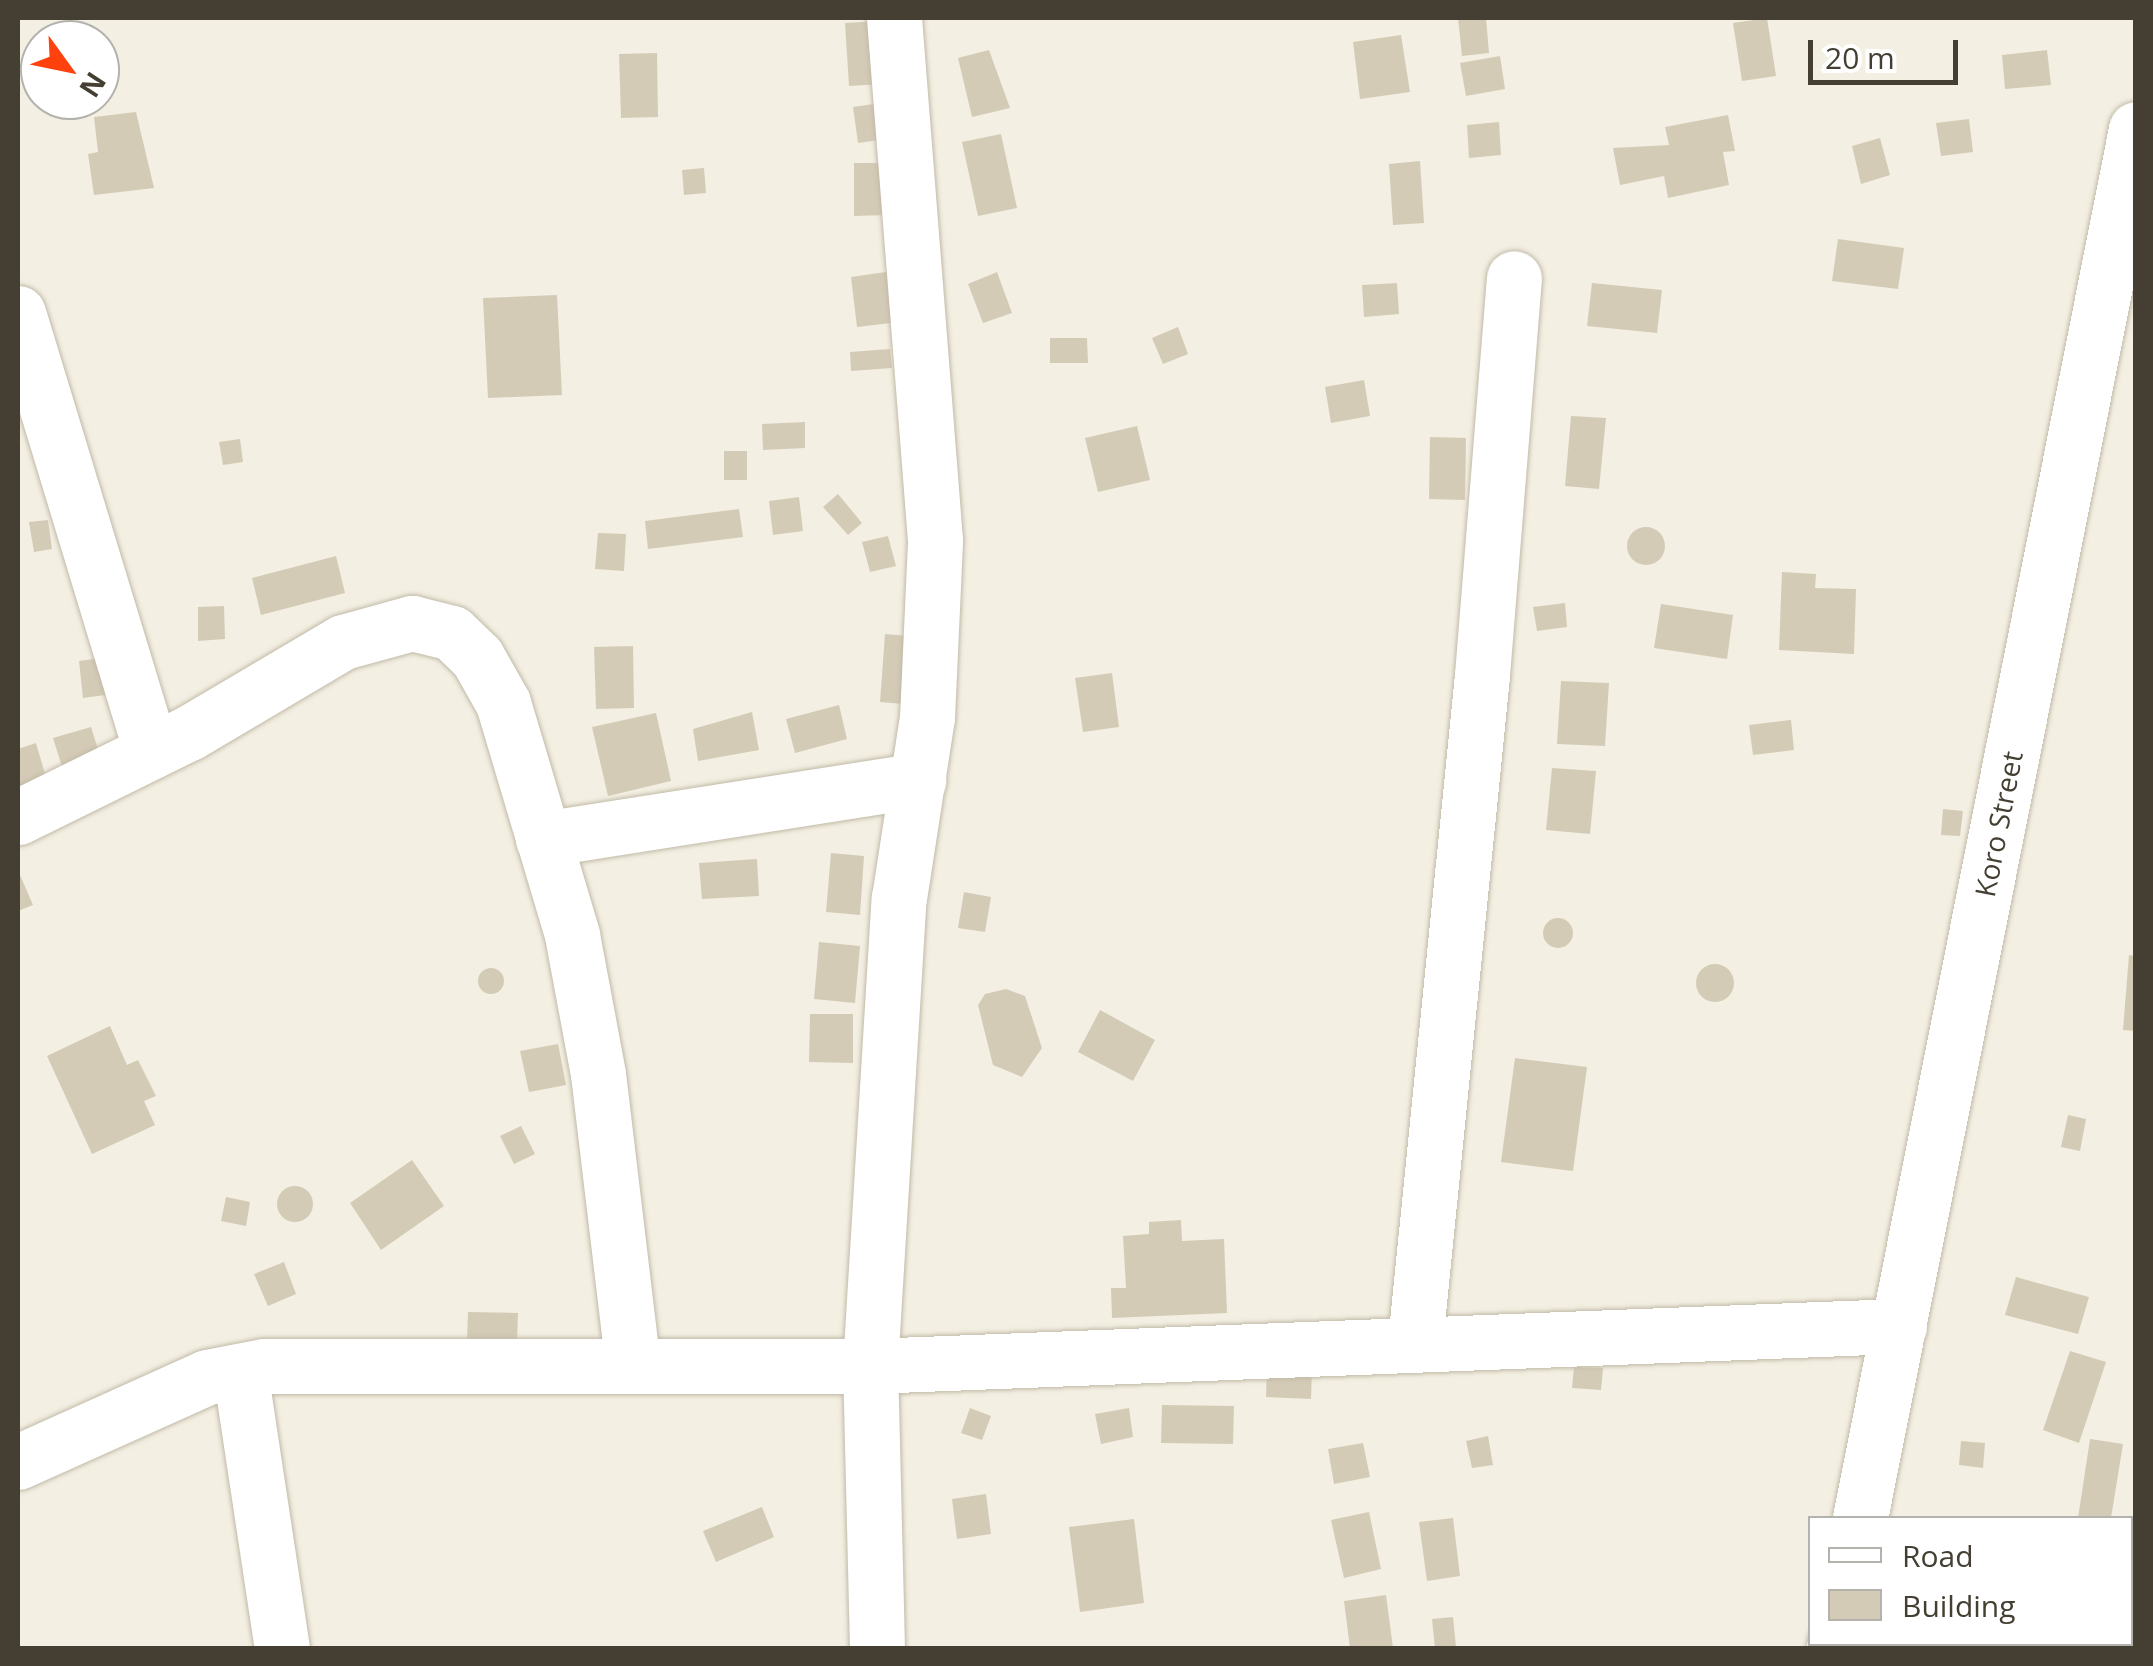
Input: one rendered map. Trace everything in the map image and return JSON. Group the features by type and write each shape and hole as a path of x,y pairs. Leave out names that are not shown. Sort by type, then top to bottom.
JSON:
{"street":[{"path":"877,1648 870,1366 899,898 931,668 936,540 894,18"},
{"name":"Koro Street","path":"1860,1516 2136,129"},
{"path":"1416,1342 1482,675 1514,278"},
{"path":"18,314 151,751"},
{"path":"18,817 151,751 343,642 412,623 452,633 477,656 503,703 572,936 598,1074 633,1366"},
{"path":"543,840 918,780"},
{"path":"18,1462 207,1377 240,1370 317,1364 870,1366 1899,1326"},
{"path":"240,1370 282,1648"}],"building":[{"path":"1458,18 1486,18 1489,53 1462,56"},
{"path":"1767,18 1776,76 1742,81 1733,23"},
{"path":"879,21 882,84 849,86 845,23"},
{"path":"1401,35 1410,92 1360,99 1353,42"},
{"path":"989,50 1010,108 972,117 958,58"},
{"path":"2047,50 2051,85 2005,89 2002,55"},
{"path":"657,53 658,117 621,118 619,54"},
{"path":"1500,56 1505,89 1466,96 1460,63"},
{"path":"881,103 886,139 858,143 853,107"},
{"path":"136,112 154,188 94,195 88,154 98,152 94,120 120,120 120,114"},
{"path":"1728,115 1735,151 1723,152 1729,185 1668,198 1664,176 1620,185 1613,148 1669,145 1665,127"},
{"path":"1969,119 1973,152 1941,156 1936,123"},
{"path":"1499,122 1501,155 1469,158 1467,125"},
{"path":"1001,134 1017,208 978,216 962,142"},
{"path":"1880,138 1890,175 1861,184 1852,146"},
{"path":"1420,161 1424,223 1393,225 1389,164"},
{"path":"854,163 888,163 887,215 854,216"},
{"path":"704,168 706,193 684,195 682,170"},
{"path":"1838,239 1904,248 1898,289 1832,281"},
{"path":"893,271 899,322 857,327 851,277"},
{"path":"997,272 1012,313 983,323 968,284"},
{"path":"1397,283 1399,314 1364,317 1362,285"},
{"path":"1592,283 1662,290 1657,333 1587,326"},
{"path":"557,295 562,395 488,398 483,298"},
{"path":"1178,327 1188,354 1163,364 1152,338"},
{"path":"1050,338 1087,338 1088,363 1050,363"},
{"path":"890,349 892,368 851,371 850,352"},
{"path":"1364,380 1370,416 1331,423 1325,387"},
{"path":"1571,416 1606,418 1599,489 1565,486"},
{"path":"805,422 805,448 763,450 762,424"},
{"path":"1137,426 1150,480 1098,492 1085,438"},
{"path":"1430,437 1466,438 1465,500 1429,499"},
{"path":"240,439 243,462 223,465 219,442"},
{"path":"724,451 747,451 747,480 724,480"},
{"path":"838,494 862,523 848,535 823,507"},
{"path":"799,497 803,531 773,535 769,501"},
{"path":"739,509 743,537 648,549 645,521"},
{"path":"48,520 52,549 34,552 29,522"},
{"path":"1646,527 1660,532 1665,546 1660,560 1646,565 1632,560 1627,546 1632,532"},
{"path":"598,533 626,534 624,571 595,569"},
{"path":"888,536 896,566 870,572 862,542"},
{"path":"336,556 345,593 261,615 252,578"},
{"path":"1782,572 1816,574 1815,588 1856,589 1854,654 1779,650"},
{"path":"1565,603 1567,627 1537,631 1533,607"},
{"path":"1661,604 1733,615 1727,659 1654,648"},
{"path":"224,606 225,639 198,641 198,607"},
{"path":"885,634 908,636 904,704 880,702"},
{"path":"633,646 634,708 596,709 594,647"},
{"path":"115,656 120,693 83,698 79,661"},
{"path":"1112,673 1119,727 1083,732 1075,678"},
{"path":"1561,681 1609,683 1605,746 1557,744"},
{"path":"839,705 847,739 795,753 786,719"},
{"path":"752,712 759,750 698,761 693,729"},
{"path":"656,713 671,781 608,796 592,727"},
{"path":"1791,720 1794,750 1753,755 1749,725"},
{"path":"91,727 101,759 63,770 53,738"},
{"path":"36,743 48,784 18,793 18,749"},
{"path":"1552,768 1596,771 1590,834 1546,830"},
{"path":"1943,809 1963,811 1960,836 1941,835"},
{"path":"831,853 864,856 860,915 826,912"},
{"path":"757,859 759,896 702,899 699,863"},
{"path":"18,876 33,905 18,911"},
{"path":"964,892 991,897 985,932 958,928"},
{"path":"1558,918 1569,922 1573,933 1569,944 1558,948 1547,944 1543,933 1547,922"},
{"path":"819,942 860,946 855,1003 814,999"},
{"path":"2129,955 2136,956 2136,1031 2123,1030"},
{"path":"1715,964 1729,969 1734,983 1729,997 1715,1002 1701,997 1696,983 1701,969"},
{"path":"491,968 501,971 501,991 491,994 481,991 478,981 481,971"},
{"path":"1006,989 1025,996 1042,1048 1022,1077 993,1065 978,1005 985,994"},
{"path":"1100,1010 1155,1040 1133,1081 1078,1052"},
{"path":"810,1014 853,1014 853,1063 809,1062"},
{"path":"110,1026 127,1065 138,1060 156,1096 144,1101 155,1125 92,1154 47,1056"},
{"path":"558,1044 566,1085 529,1092 520,1051"},
{"path":"1515,1058 1587,1067 1573,1171 1501,1162"},
{"path":"2068,1115 2086,1119 2080,1151 2061,1147"},
{"path":"521,1126 535,1154 514,1164 500,1136"},
{"path":"412,1160 444,1206 381,1250 350,1203"},
{"path":"295,1186 308,1191 313,1204 308,1217 295,1222 282,1217 277,1204 282,1191"},
{"path":"226,1197 250,1202 246,1226 221,1221"},
{"path":"1181,1220 1182,1241 1224,1239 1227,1313 1112,1318 1111,1288 1126,1288 1123,1236 1149,1234 1149,1222"},
{"path":"284,1262 296,1294 268,1306 254,1274"},
{"path":"2016,1277 2089,1297 2078,1334 2005,1315"},
{"path":"468,1312 518,1313 517,1342 467,1341"},
{"path":"2070,1351 2106,1362 2079,1443 2043,1430"},
{"path":"1267,1366 1312,1368 1311,1399 1266,1397"},
{"path":"1574,1367 1603,1368 1601,1390 1572,1388"},
{"path":"1162,1405 1234,1406 1233,1444 1161,1443"},
{"path":"970,1408 991,1416 982,1440 961,1433"},
{"path":"1129,1408 1133,1437 1101,1444 1095,1414"},
{"path":"1488,1436 1493,1465 1472,1468 1466,1441"},
{"path":"2090,1439 2123,1444 2111,1516 2078,1516"},
{"path":"1961,1441 1985,1443 1983,1468 1959,1465"},
{"path":"1363,1443 1370,1477 1334,1484 1328,1449"},
{"path":"986,1494 991,1534 957,1539 952,1499"},
{"path":"762,1507 774,1537 716,1562 703,1531"},
{"path":"1369,1512 1381,1569 1344,1578 1331,1520"},
{"path":"1453,1518 1460,1576 1427,1581 1419,1522"},
{"path":"1134,1519 1144,1603 1080,1612 1069,1527"},
{"path":"1386,1595 1393,1648 1350,1648 1344,1601"},
{"path":"1453,1617 1456,1647 1435,1648 1432,1619"}]}
